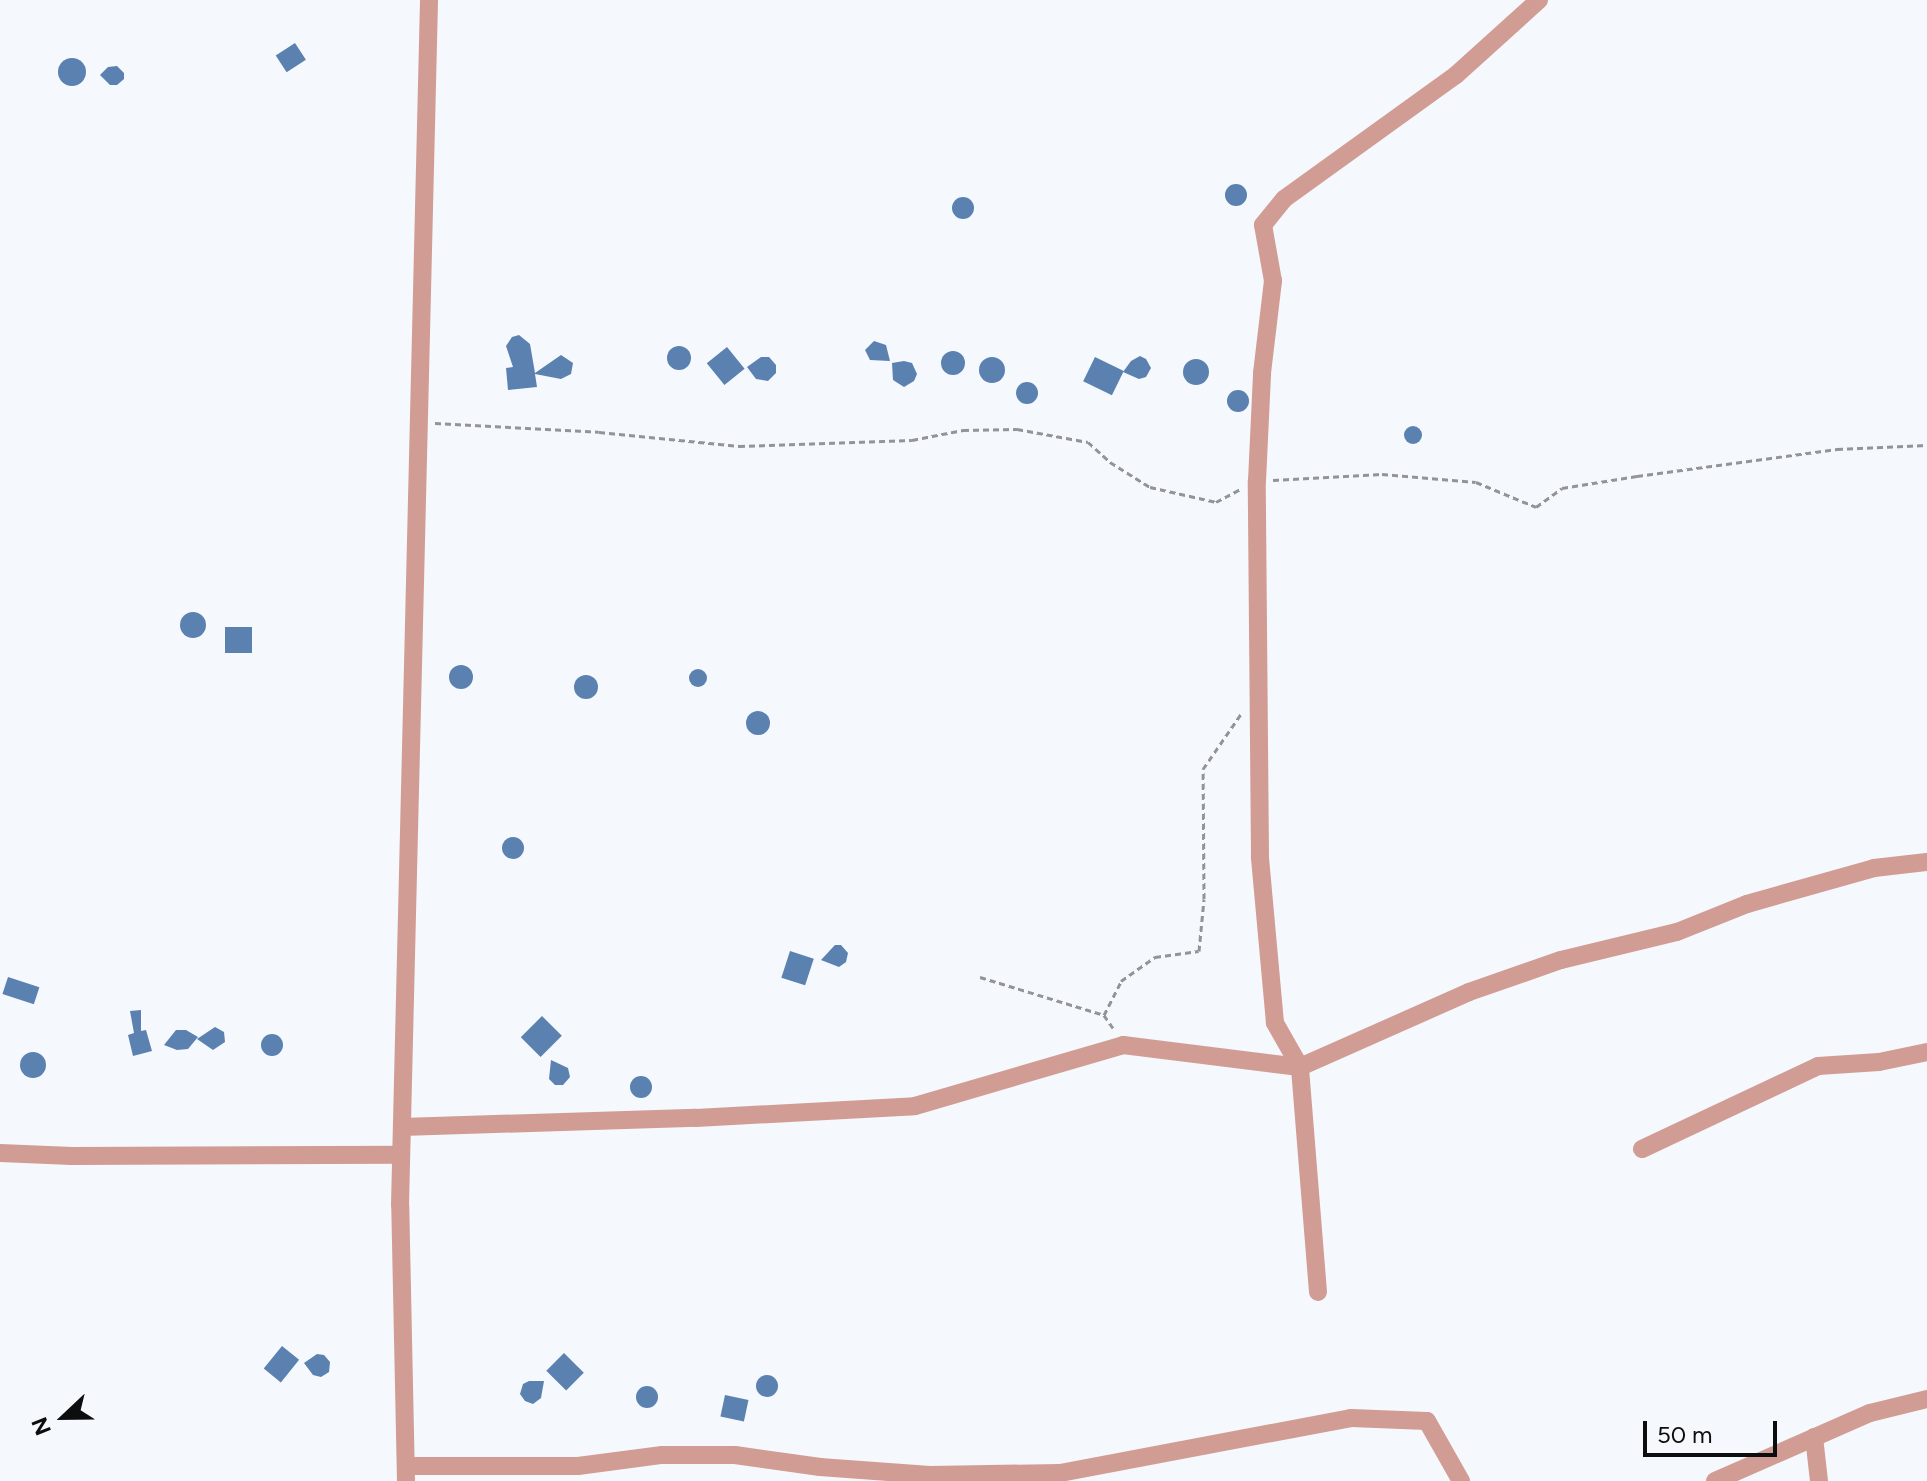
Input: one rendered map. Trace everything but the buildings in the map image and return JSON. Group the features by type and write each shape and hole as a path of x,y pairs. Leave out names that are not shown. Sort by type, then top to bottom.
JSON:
{"street":[{"path":"429,0 401,1155 406,1473 578,1466 662,1455 735,1455 820,1467 930,1475 1060,1473 1351,1418 1427,1421 1461,1481"},
{"path":"1318,1292 1300,1067 1275,1023 1260,857 1257,481 1262,373 1273,281 1263,225 1284,199 1456,75 1539,0"},
{"path":"402,1127 696,1118 915,1106 1123,1045 1300,1067 1469,992 1561,960 1677,932 1747,904 1874,868 1927,862"},
{"path":"1642,1149 1818,1066 1879,1062 1927,1052"},
{"path":"0,1153 72,1156 401,1155"},
{"path":"1715,1481 1870,1413 1927,1399"},
{"path":"1814,1437 1819,1481"}],"path":[{"path":"419,422 599,432 739,446 912,440 963,430 1017,429 1088,442 1110,462 1150,487 1216,502 1257,481 1382,474 1476,482 1536,507 1562,488 1637,476 1837,449 1927,445"},
{"path":"1104,1015 1121,981 1155,957 1199,951 1204,899 1203,769 1260,687"},
{"path":"980,977 1104,1015 1123,1045"}]}
